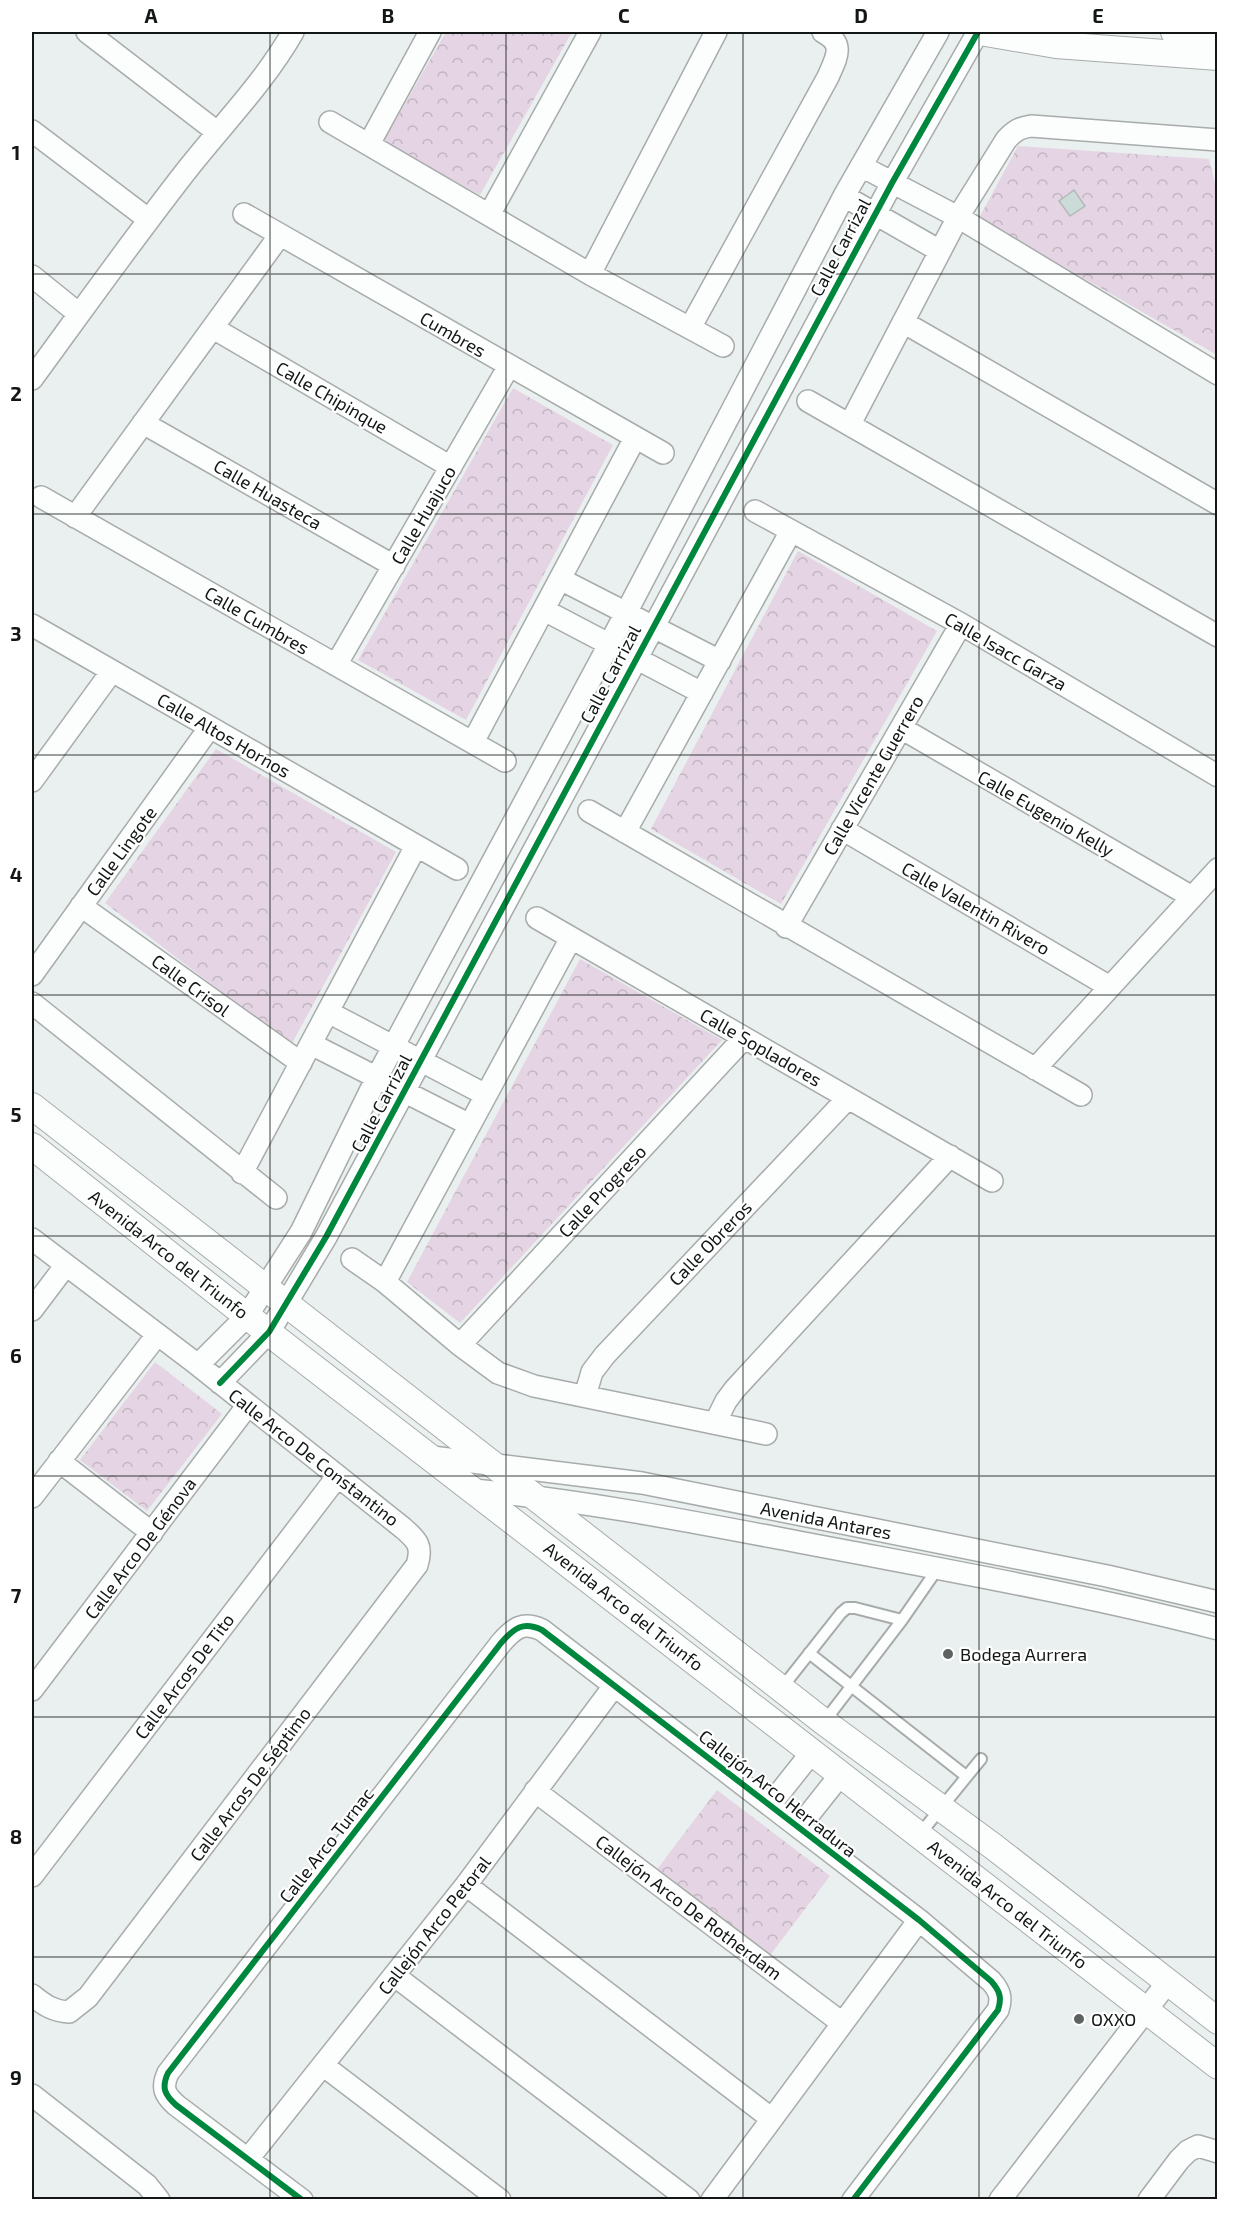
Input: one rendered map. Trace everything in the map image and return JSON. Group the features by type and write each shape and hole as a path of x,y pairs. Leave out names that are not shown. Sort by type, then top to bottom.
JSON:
{"street":[{"path":"87,32 217,132"},
{"path":"32,380 148,219 256,86 293,32"},
{"path":"369,144 430,32"},
{"path":"489,215 590,32"},
{"path":"590,274 716,32"},
{"path":"690,328 828,78 837,56 838,45 834,38 823,32"},
{"name":"Calle Carrizal","path":"220,1383 269,1332 277,1296 301,1232 377,1077 610,644 844,196 938,32"},
{"path":"979,32 1056,45 1218,57"},
{"name":"Calle Carrizal","path":"198,1365 247,1316 277,1296 326,1237 875,214 979,32"},
{"path":"1174,32 1218,35"},
{"path":"330,122 590,274 723,346"},
{"path":"850,424 958,217 1006,140 1020,128 1031,126 1218,140"},
{"path":"32,131 148,219"},
{"path":"861,166 958,217 1218,374"},
{"path":"844,196 940,251"},
{"name":"Cumbres","path":"244,214 663,453"},
{"path":"75,517 280,235"},
{"path":"32,276 79,314"},
{"path":"903,322 1218,504"},
{"name":"Calle Chipinque","path":"213,328 451,467"},
{"name":"Calle Huajuco","path":"336,665 509,366"},
{"path":"808,401 1218,636"},
{"name":"Calle Huasteca","path":"143,423 393,566"},
{"path":"473,742 635,438"},
{"name":"Calle Cumbres","path":"41,497 505,761"},
{"name":"Calle Isacc Garza","path":"754,511 961,624 1218,776"},
{"path":"625,832 791,531"},
{"path":"560,579 720,661"},
{"path":"543,610 702,693"},
{"name":"Calle Vicente Guerrero","path":"786,927 961,624"},
{"name":"Calle Altos Hornos","path":"32,625 456,869"},
{"path":"32,781 112,671"},
{"name":"Calle Lingote","path":"32,975 210,727"},
{"name":"Calle Eugenio Kelly","path":"901,728 1192,897"},
{"path":"589,811 786,927 1081,1095"},
{"name":"Calle Valentin Rivero","path":"842,829 1110,987"},
{"path":"242,1173 416,846"},
{"path":"1035,1069 1218,869"},
{"name":"Calle Crisol","path":"81,906 301,1063"},
{"name":"Calle Sopladores","path":"537,918 992,1181"},
{"path":"385,1282 571,938"},
{"path":"32,1003 276,1198"},
{"path":"328,1012 486,1095"},
{"name":"Calle Progreso","path":"460,1345 744,1038"},
{"path":"311,1044 470,1125"},
{"name":"Calle Obreros","path":"585,1396 592,1372 605,1354 848,1098"},
{"name":"Avenida Arco del Triunfo","path":"32,1106 781,1689 994,1847 1218,2021"},
{"name":"Avenida Arco del Triunfo","path":"32,1146 247,1316 1218,2066"},
{"path":"715,1423 735,1389 950,1156"},
{"name":"Calle Arco De Constantino","path":"32,1239 198,1365 403,1528 414,1538 420,1548"},
{"path":"352,1258 385,1282 460,1345 498,1373 516,1381 766,1434"},
{"path":"32,1310 66,1265"},
{"path":"32,1497 157,1335"},
{"name":"Calle Arco De Génova","path":"32,1690 248,1405"},
{"name":"Avenida Antares","path":"432,1457 642,1483 1095,1574 1218,1602"},
{"path":"59,1461 152,1533"},
{"name":"Calle Arcos De Tito","path":"32,1876 337,1477"},
{"name":"Avenida Antares","path":"474,1490 609,1506 938,1568 1158,1614 1218,1629"},
{"name":"Calle Arcos De Séptimo","path":"32,1995 58,2012 69,2012 88,1997 417,1565 420,1548"},
{"name":"Callejón Arco Herradura","path":"522,1626 533,1625 542,1630 799,1827 919,1920 991,1981 1000,1993 1001,2001 998,2010 854,2199"},
{"name":"Calle Arco Turnac","path":"248,2159 167,2097 164,2082 168,2073 501,1643 510,1633 522,1626"},
{"name":"Callejón Arco Petoral","path":"248,2159 466,1885 614,1686"},
{"path":"770,1805 812,1752"},
{"path":"799,1827 841,1774"},
{"name":"Callejón Arco De Rotherdam","path":"535,1791 842,2024"},
{"path":"466,1885 772,2119"},
{"path":"712,2199 919,1920"},
{"path":"395,1976 689,2199"},
{"path":"1000,2199 1167,1983"},
{"path":"324,2066 500,2199"},
{"path":"32,2095 147,2185 159,2199"},
{"path":"1149,2199 1188,2151 1208,2149"},
{"path":"248,2159 302,2199"}],"lane":[{"path":"824,1722 902,1620 938,1568"},
{"path":"781,1689 847,1608 902,1620"},
{"path":"809,1653 966,1776"},
{"path":"919,1835 981,1759"}],"green space":[{"path":"446,32 572,32 480,195 383,142"},
{"path":"1018,146 1209,159 1217,192 1217,355 979,218"},
{"path":"513,388 613,445 466,720 358,660"},
{"path":"798,551 937,631 781,904 651,829"},
{"path":"216,749 396,852 291,1045 105,903"},
{"path":"580,959 722,1040 460,1323 407,1282"},
{"path":"155,1362 222,1414 147,1511 80,1460"},
{"path":"717,1790 830,1876 768,1958 655,1872"}],"building":[{"path":"1074,190 1085,206 1070,216 1059,201"}],"cycle path":[{"path":"220,1383 269,1332 326,1237 892,183 978,32"},
{"path":"302,2200 176,2105 165,2091 166,2078 501,1643 510,1633 524,1626 542,1630 919,1920 991,1981 996,1988 1000,1998 998,2010 853,2200"}],"place":[{"name":"Bodega Aurrera","path":"948,1654"},
{"name":"OXXO","path":"1079,2019"}]}
